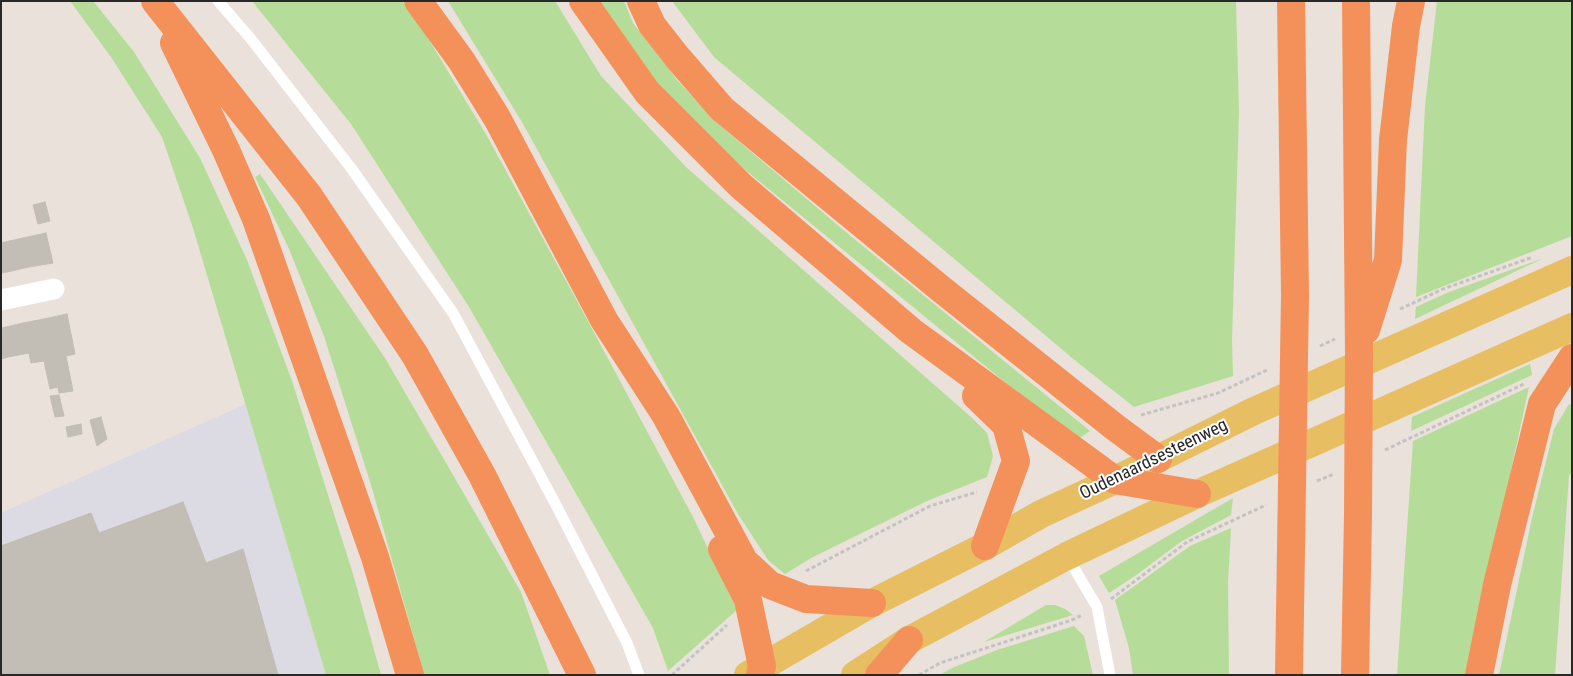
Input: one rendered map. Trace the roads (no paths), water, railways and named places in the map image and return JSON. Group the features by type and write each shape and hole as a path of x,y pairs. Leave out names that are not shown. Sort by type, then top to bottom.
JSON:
{"highway":[{"path":"154,1 309,196 415,355 482,475 581,672"},
{"path":"154,1 226,150 256,219 375,557 410,675"},
{"path":"418,1 461,60 497,118 604,320 666,416 744,561 770,585 806,598 872,603"},
{"path":"583,1 653,99 741,186 911,331 1006,425 1016,461 985,546"},
{"path":"641,1 652,25 722,109 941,289 1158,459"},
{"path":"1355,675 1359,353 1356,1"},
{"path":"1359,353 1388,260 1393,140 1406,26 1411,1"},
{"path":"1289,675 1296,295 1291,2"},
{"path":"911,331 1115,480 1197,494"},
{"path":"623,350 748,600 757,672"},
{"path":"1478,675 1497,585 1542,404 1572,358"},
{"path":"879,675 909,640"}],"main road":[{"name":"Oudenaardsesteenweg","path":"757,672 872,603 985,546 1041,514 1115,480 1254,411 1572,270"},
{"path":"854,675 909,640 1067,556 1197,494 1572,327"}],"street":[{"path":"1,300 54,289"}],"lane":[{"path":"218,1 251,39 351,168 453,313 556,503 627,644 639,675"},
{"path":"1067,556 1096,607 1110,675"}]}
